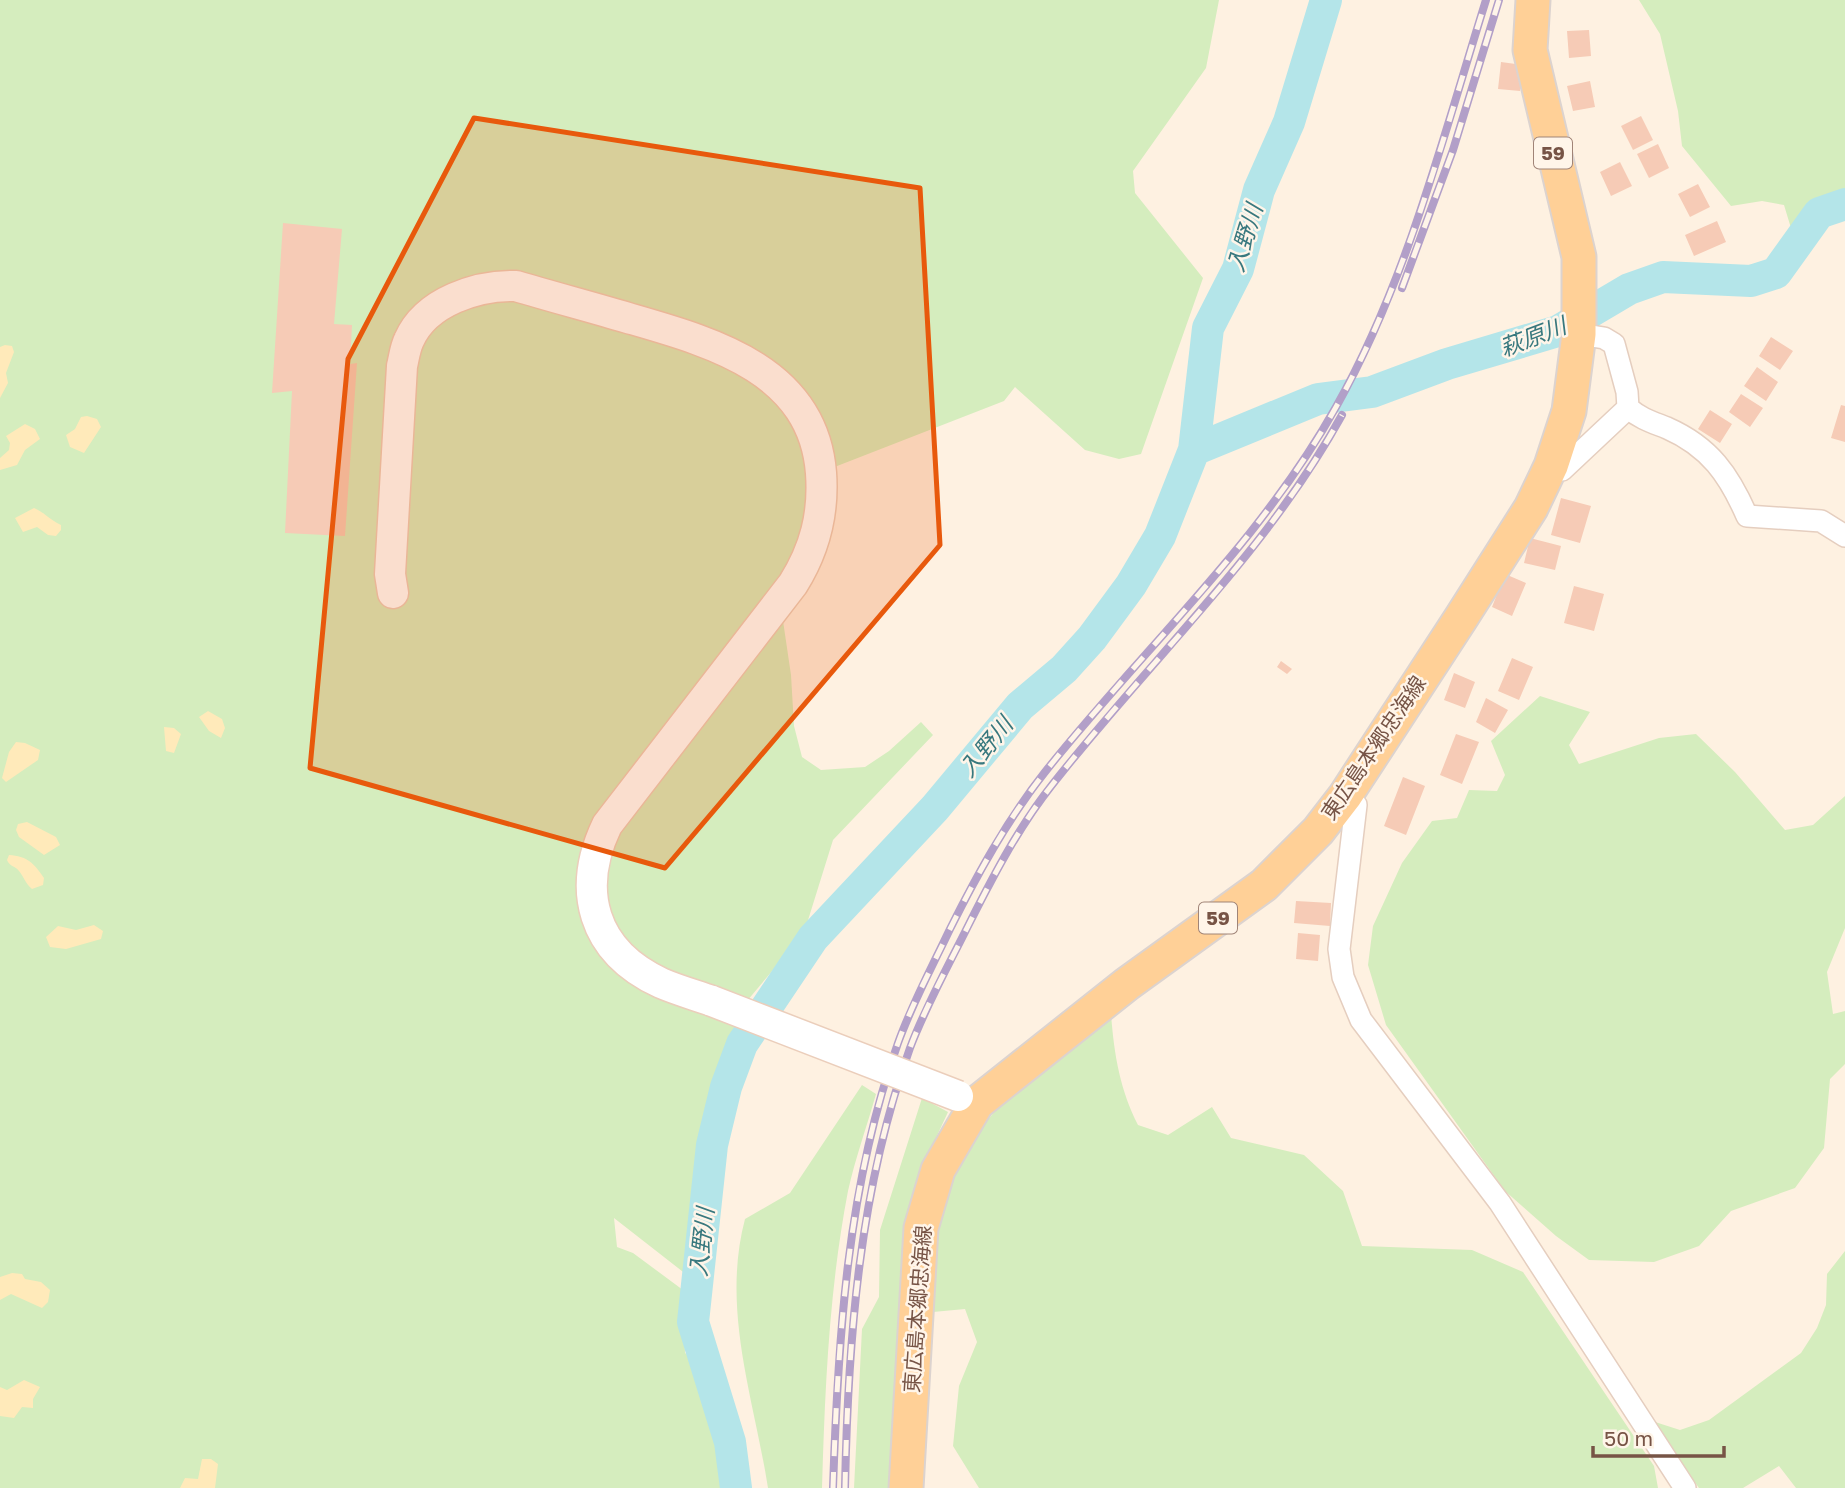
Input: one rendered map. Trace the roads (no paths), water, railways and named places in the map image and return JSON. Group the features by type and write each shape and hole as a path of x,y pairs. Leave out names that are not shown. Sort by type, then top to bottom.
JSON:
{"main road":[{"name":"東広島本郷忠海線","path":"906,1488 921,1228 938,1170 968,1100 1264,885 1318,831 1345,796 1531,508 1551,466 1569,411 1579,320 1579,257 1544,120 1530,50 1533,0"}],"street":[{"path":"393,593 390,574 401,366 409,338 426,318 450,299 471,289 491,285 516,286 725,348 764,373 785,391 799,409 820,459 822,486 817,532 806,563 607,825 593,865 590,887 594,914 609,940 629,962 659,982 968,1100"},
{"path":"1579,320 1614,344 1627,392 1628,408 1644,421 1668,429 1709,454 1731,480 1747,516 1821,521 1845,536"},
{"path":"1551,466 1562,470 1628,408"},
{"path":"1345,796 1356,805 1339,949 1350,999 1361,1020 1500,1203 1685,1488"}],"waterway":[{"name":"入野川","path":"736,1488 730,1442 693,1322 712,1145 726,1087 742,1044 813,938 935,808 1020,706 1064,669 1092,638 1131,585 1160,536 1194,450 1208,328 1238,269 1259,190 1289,122 1326,0"},
{"name":"萩原川","path":"1194,450 1318,399 1372,392 1447,364 1558,331 1629,289 1663,277 1751,281 1776,273 1819,213 1845,204"}],"railway":[{"path":"833,1488 842,1319 856,1207 881,1097 909,1014 971,888 993,848 1031,790 1082,727 1236,550 1306,457 1336,407 1383,310 1422,208 1486,0"},
{"path":"1402,288 1453,150 1499,0"},
{"path":"845,1488 853,1321 868,1210 893,1102 910,1048 929,1004 994,875 1039,802 1089,739 1243,560 1312,465 1342,415"}]}
